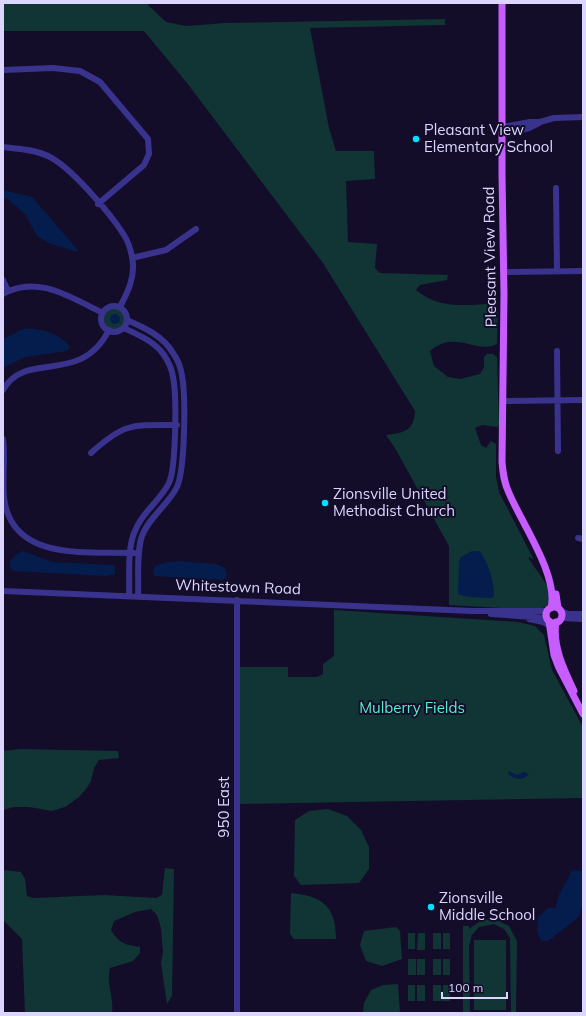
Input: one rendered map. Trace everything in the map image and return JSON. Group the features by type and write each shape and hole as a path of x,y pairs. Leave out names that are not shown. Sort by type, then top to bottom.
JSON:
{"main road":[{"name":"Pleasant View Road","path":"502,3 504,479 546,569 552,598 553,616"},
{"path":"553,616 560,657 566,673 583,707"},
{"path":"553,616 554,655 558,668 583,714"}],"street":[{"path":"3,70 53,68 80,71 100,82 148,139 149,154 144,165 98,204"},
{"path":"502,135 529,128 540,122 554,118 583,117"},
{"path":"502,127 530,122 540,122"},
{"path":"3,147 32,151 48,156 63,165 124,235 129,244 132,258 131,282 120,307"},
{"path":"556,188 557,271"},
{"path":"132,258 166,250 196,229"},
{"path":"504,272 583,271"},
{"path":"3,280 5,292 27,286 44,287 58,291 103,313"},
{"path":"109,307 120,307 126,313 127,320 124,328 116,332 109,330 102,323 103,313 109,307"},
{"path":"127,320 160,338 175,356 181,372 183,383 183,463 180,480 171,497 146,527 141,540 139,553 138,597"},
{"path":"124,328 152,343 167,360 174,383 174,460 172,475 164,491 136,526 132,542 129,596"},
{"path":"3,390 11,380 23,372 67,365 82,359 98,348 109,330"},
{"path":"557,351 558,451"},
{"path":"504,401 583,400"},
{"path":"91,453 110,436 124,429 143,425 183,425"},
{"path":"3,439 5,461 5,502 11,519 23,535 39,545 52,549 139,553"},
{"name":"Whitestown Road","path":"3,591 237,600 553,616"},
{"name":"950 East","path":"237,600 237,1013"},
{"name":"Whitestown Road","path":"472,611 477,613 522,617 543,622 553,616"},
{"path":"553,616 583,614"},
{"path":"553,616 583,619"}],"green space":[{"path":"3,3 146,3 166,22 186,26 225,23 445,19 445,25 310,28 329,128 336,151 374,151 375,179 346,181 348,242 377,244 375,268 380,273 448,275 447,280 420,285 416,290 433,300 442,303 460,305 490,304 496,306 498,310 497,344 489,347 481,347 457,342 448,342 439,345 430,351 434,366 448,377 460,379 480,374 484,367 484,357 487,354 493,354 497,357 499,425 497,427 482,425 475,428 481,445 486,448 491,441 496,444 496,477 499,492 534,560 529,557 529,559 549,588 549,605 538,610 449,605 449,546 395,448 386,435 407,430 413,423 415,411 323,263 187,83 144,31 3,31"},
{"path":"115,308 123,311 126,319 123,327 115,330 107,327 104,319 107,311"},
{"name":"Mulberry Fields","path":"334,610 518,622 535,626 544,635 552,670 583,727 583,798 240,804 239,667 288,667 288,677 317,677 323,674 323,664 334,656"},
{"path":"20,749 118,751 119,758 99,760 94,768 91,781 86,789 79,797 65,807 52,811 29,807 14,807 3,810 3,751"},
{"path":"328,809 347,816 361,830 369,847 369,869 359,883 301,885 294,876 295,820 309,811"},
{"path":"165,868 174,869 172,996 167,1004 161,963 163,952 161,928 157,915 151,909 135,912 114,921 111,930 117,938 123,943 140,947 140,953 133,961 110,968 109,979 112,1013 25,1013 22,939 3,920 3,870 21,872 25,879 27,896 34,898 104,895 156,898 162,895"},
{"path":"291,893 311,897 319,900 325,905 333,918 336,939 294,939 290,934"},
{"path":"494,919 509,926 517,941 516,1013 511,1013 510,938 504,929 494,924 479,927 472,935 469,946 470,1013 463,1013 463,926 469,926 469,929 482,920"},
{"path":"396,927 400,931 402,959 382,966 366,961 360,945 364,931"},
{"path":"408,933 415,933 415,949 408,949"},
{"path":"418,933 425,933 425,950 417,950"},
{"path":"433,933 441,933 441,949 433,949"},
{"path":"443,933 450,933 450,949 443,949"},
{"path":"474,940 506,940 506,1010 474,1010"},
{"path":"408,959 416,959 416,975 408,975"},
{"path":"417,959 425,959 425,975 417,975"},
{"path":"433,959 441,959 441,975 433,975"},
{"path":"443,959 450,959 450,975 443,975"},
{"path":"398,984 400,1013 363,1013 364,1003 371,990 383,985"},
{"path":"408,985 415,985 415,1001 408,1001"},
{"path":"417,985 425,985 425,1001 417,1001"},
{"path":"433,985 441,985 441,1001 433,1001"},
{"path":"443,985 450,985 450,1001 442,1001"}],"water":[{"path":"3,190 32,197 78,250 77,252 49,243 37,236 25,214 9,200 3,198"},
{"path":"115,314 120,319 115,324 110,319"},
{"path":"23,329 36,329 50,332 62,338 70,347 67,351 25,357 3,368 3,339"},
{"path":"23,551 52,562 113,565 115,567 115,574 105,576 14,571 10,568 10,561 17,554"},
{"path":"472,551 480,551 486,562 492,578 494,590 494,596 491,598 468,597 458,594 459,561 461,557"},
{"path":"180,561 216,564 225,568 227,576 223,580 154,576 153,571 155,566 167,562"},
{"path":"509,771 517,775 524,772 529,774 522,779 519,779 510,776 508,774"},
{"path":"572,870 583,871 583,904 579,917 548,941 541,941 537,932 538,917 548,908 555,908 559,895"}],"place":[{"name":"Pleasant View Elementary School","path":"416,139"},
{"name":"Zionsville United Methodist Church","path":"325,503"},
{"name":"Zionsville Middle School","path":"431,907"}]}
